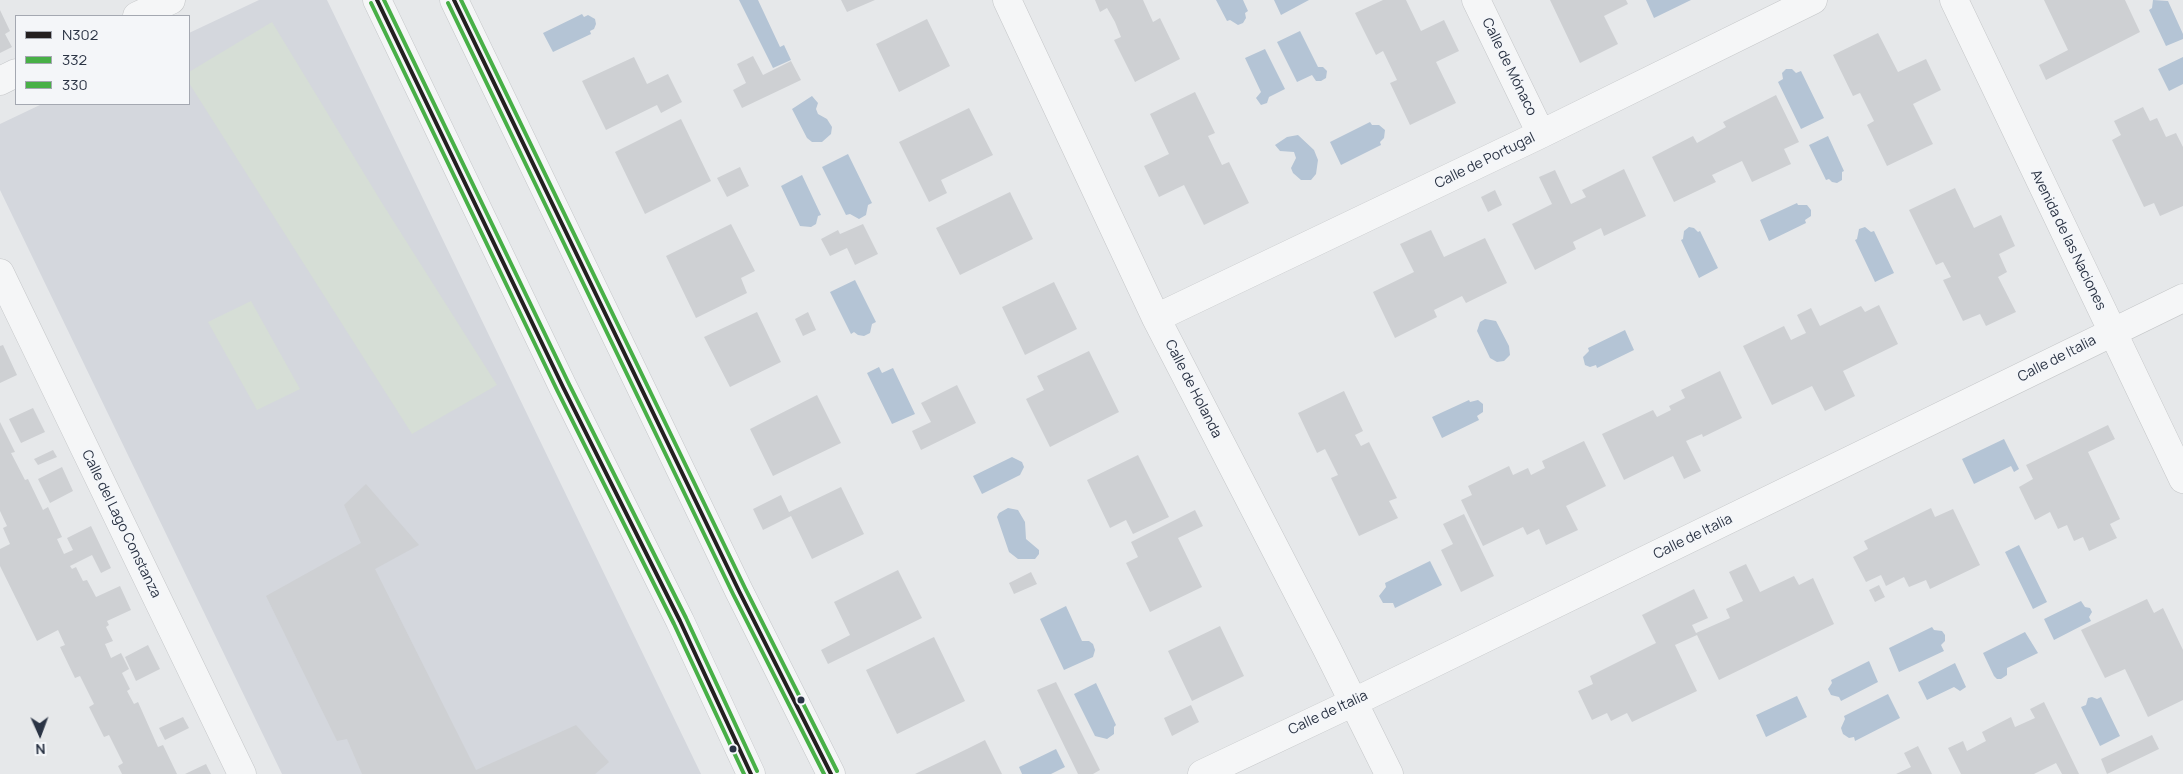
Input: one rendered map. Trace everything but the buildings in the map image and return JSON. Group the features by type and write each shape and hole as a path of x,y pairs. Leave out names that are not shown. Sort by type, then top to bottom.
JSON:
{"street":[{"path":"139,15 171,0"},
{"path":"377,0 563,387 680,621 751,774"},
{"path":"454,0 739,591 830,774"},
{"name":"Calle de Holanda","path":"1007,0 1156,318 1354,702 1389,774"},
{"name":"Calle de Mónaco","path":"1476,0 1541,134"},
{"name":"Calle de Portugal","path":"1156,318 1541,134 1813,0"},
{"name":"Avenida de las Naciones","path":"1954,0 2183,479"},
{"path":"0,81 15,74"},
{"name":"Calle del Lago Constanza","path":"0,273 242,774"},
{"name":"Calle de Italia","path":"1202,774 1354,702 2183,298"}],"shaded area":[{"path":"259,0 327,0 701,774 282,774 0,190 0,124 40,105 190,105 190,33"},
{"path":"272,22 382,203 497,385 412,434 190,85 190,71"},
{"path":"251,301 300,389 257,410 208,322"}],"water":[{"path":"739,0 758,0 780,47 784,45 791,60 773,68"},
{"path":"1216,0 1243,0 1248,11 1245,13 1246,18 1243,23 1238,25 1230,20 1227,21"},
{"path":"1274,0 1309,0 1281,15"},
{"path":"1646,0 1691,0 1654,18"},
{"path":"2153,0 2168,1 2183,34 2183,39 2166,46 2149,10 2152,8"},
{"path":"582,14 584,17 588,15 595,19 596,24 594,29 590,31 591,34 553,52 543,33"},
{"path":"1300,31 1318,67 1323,67 1327,71 1326,78 1321,81 1316,81 1312,75 1297,82 1277,42"},
{"path":"1265,49 1285,89 1269,97 1267,103 1261,105 1256,98 1261,92 1245,58"},
{"path":"2183,57 2183,84 2169,91 2158,69"},
{"path":"1786,69 1792,69 1796,73 1801,71 1824,118 1801,129 1778,82 1783,79 1782,73"},
{"path":"812,96 818,103 816,109 818,114 827,119 832,127 831,134 822,142 812,142 807,138 792,109"},
{"path":"1370,122 1372,125 1379,125 1385,130 1384,138 1380,142 1381,145 1341,165 1330,142"},
{"path":"1298,135 1314,150 1318,160 1316,174 1311,180 1301,180 1293,173 1291,168 1296,158 1294,152 1280,151 1275,145 1287,137"},
{"path":"1828,136 1844,171 1842,172 1842,180 1837,183 1829,179 1826,180 1809,145"},
{"path":"848,154 872,203 868,205 866,215 859,219 850,214 846,215 822,167"},
{"path":"802,175 821,215 818,216 816,224 811,227 800,226 781,186"},
{"path":"1797,203 1798,205 1807,205 1811,210 1811,216 1805,220 1806,223 1769,241 1760,220"},
{"path":"1689,227 1694,228 1698,232 1700,231 1718,268 1699,278 1681,240 1683,239 1684,231"},
{"path":"1865,227 1871,232 1874,231 1894,273 1875,282 1855,240 1857,239 1859,229"},
{"path":"855,280 876,322 872,324 870,333 864,336 854,332 851,334 830,292"},
{"path":"1485,319 1496,321 1509,346 1510,355 1504,361 1497,362 1490,358 1477,331 1480,322"},
{"path":"1625,330 1634,350 1597,368 1596,365 1590,367 1585,365 1583,357 1589,351 1588,348"},
{"path":"879,367 882,373 893,368 915,414 892,424 867,373"},
{"path":"1469,400 1470,402 1478,400 1483,404 1483,412 1477,416 1479,420 1442,438 1432,417"},
{"path":"2004,439 2019,469 2014,472 2011,466 1974,484 1962,459"},
{"path":"1012,457 1022,462 1024,467 1020,475 982,494 973,476"},
{"path":"1008,508 1018,510 1025,522 1026,539 1039,550 1039,554 1035,559 1018,559 1009,552 997,517 999,513"},
{"path":"2019,545 2047,602 2033,609 2005,552"},
{"path":"1430,561 1442,585 1395,608 1393,603 1383,603 1379,596 1386,587 1385,583"},
{"path":"2081,601 2092,612 2089,617 2091,621 2054,640 2044,619"},
{"path":"1066,606 1082,641 1089,641 1093,644 1095,650 1093,657 1064,670 1040,619"},
{"path":"1932,627 1934,630 1942,631 1945,635 1945,641 1941,645 1944,651 1899,672 1889,648"},
{"path":"2025,632 2038,653 2007,668 2007,675 1997,679 1983,653"},
{"path":"1869,661 1878,682 1841,701 1839,697 1831,695 1828,689 1832,683 1831,680"},
{"path":"1955,663 1966,687 1960,691 1954,687 1927,700 1918,682"},
{"path":"1096,683 1116,725 1114,727 1114,734 1107,739 1095,736 1074,694"},
{"path":"1888,694 1900,718 1855,741 1854,737 1849,738 1843,734 1841,728 1845,719 1844,716"},
{"path":"1797,696 1807,717 1766,737 1756,715"},
{"path":"2101,697 2120,736 2100,746 2081,707 2086,705 2088,698 2097,699"},
{"path":"1056,749 1065,767 1051,774 1022,774 1019,767"}],"transit line":[{"name":"N302","path":"377,0 563,387 680,621 751,774"},
{"name":"330","path":"384,0 569,384 686,618 757,771"},
{"name":"N302","path":"454,0 739,591 831,774"},
{"name":"330","path":"461,0 745,588 837,771"},
{"name":"332","path":"371,3 557,390 674,624 744,774"},
{"name":"332","path":"448,3 733,594 824,774"}]}
